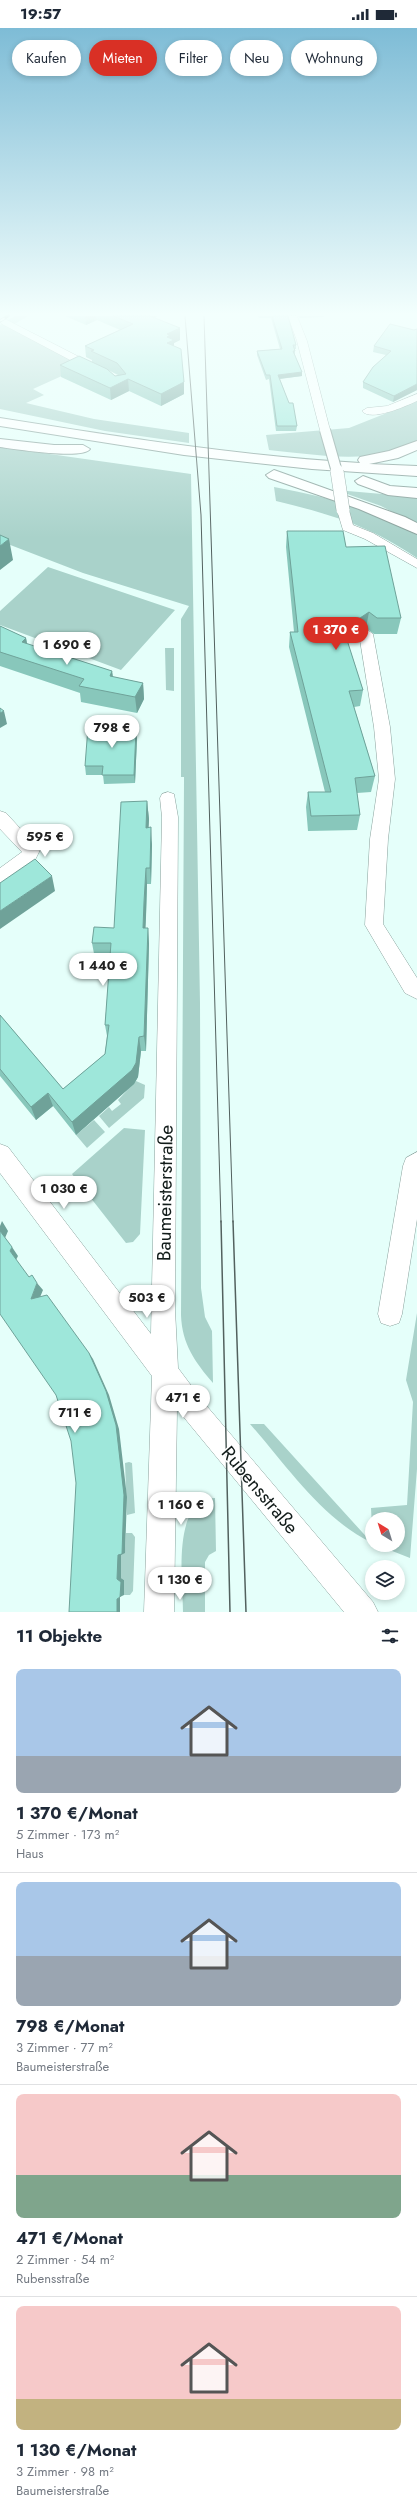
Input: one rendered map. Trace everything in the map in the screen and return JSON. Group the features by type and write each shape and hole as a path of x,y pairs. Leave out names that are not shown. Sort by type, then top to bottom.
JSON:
{"highway":[{"path":"0,413 16,417 50,431"},
{"path":"0,422 176,450 312,465 417,471"},
{"path":"0,435 84,449 274,475 417,484"},
{"path":"0,443 54,449 84,449"},
{"path":"312,465 384,457 417,445"},
{"path":"392,470 417,467"},
{"path":"274,475 299,485 369,506 417,530"},
{"path":"363,481 388,490 417,493"}],"street":[{"path":"315,390 325,430 334,451 340,475 343,510 347,527 369,536 417,564"},
{"path":"367,411 389,409 417,396"},
{"path":"366,634 382,726 388,778 379,839 374,925 412,987 417,990"},
{"name":"Baumeisterstraße","path":"159,1612 165,1374 163,1310 170,817 168,798"},
{"path":"0,818 31,850 27,859 0,877"},
{"name":"Rubensstraße","path":"0,1155 165,1374 363,1612"},
{"path":"390,1314 414,1166 417,1163"}],"green space":[{"path":"0,390 35,390 44,395 26,403 94,419 189,433 189,443 105,431 0,409"},
{"path":"417,401 417,440 384,454 345,457 269,450 266,435 349,428"},
{"path":"0,447 191,474 200,1003 201,1288 205,1317 212,1331 213,1383 195,1360 187,1344 181,1315 184,777 181,777 181,619 189,606 83,573 0,541"},
{"path":"274,487 329,499 365,511 400,526 417,535 417,558 382,537 350,522 276,501"},
{"path":"336,490 417,497 417,525 381,506"},
{"path":"48,567 175,610 121,670 0,625 0,611"},
{"path":"165,648 174,648 174,691 166,690"},
{"path":"136,1081 145,1085 144,1098 109,1128 99,1116 109,1107 112,1111 121,1104 118,1100"},
{"path":"94,1120 105,1132 87,1148 76,1135"},
{"path":"124,1128 145,1130 140,1234 133,1242 126,1243 72,1174"},
{"path":"417,1313 417,1469 410,1558 395,1552 405,1552 405,1512 371,1512 371,1508 407,1505 413,1402 406,1380"},
{"path":"250,1424 264,1424 365,1535 365,1539 337,1520 291,1474"},
{"path":"125,1463 132,1463 135,1513 127,1515"},
{"path":"215,1498 216,1551 209,1555 205,1562 205,1612 183,1612 182,1544 186,1527 191,1512 201,1502"},
{"path":"126,1533 132,1533 135,1537 133,1591 130,1595 123,1595 124,1580 121,1578 121,1555 125,1551"}],"building":[{"path":"152,390 169,390 161,394"},
{"path":"272,390 284,390 289,403 293,403 297,426 277,426"},
{"path":"381,390 406,390 394,396"},
{"path":"287,531 343,531 346,547 385,546 401,618 377,618 369,612 360,618 340,618 363,690 349,691 375,776 355,778 360,815 311,816 308,792 331,792 290,632 298,632"},
{"path":"0,535 9,539 0,546"},
{"path":"0,626 26,638 22,642 112,671 110,676 143,683 135,697 79,686 84,679 0,652"},
{"path":"134,724 134,730 136,730 134,775 102,775 103,766 85,766 88,727"},
{"path":"147,801 146,828 151,827 150,868 146,868 143,928 148,928 144,1036 139,1037 136,1063 132,1070 72,1122 48,1093 31,1107 0,1069 0,1015 63,1089 105,1054 109,1025 105,1025 111,943 92,943 94,927 114,928 121,802"},
{"path":"35,859 52,876 0,911 0,883"},
{"path":"0,1231 12,1247 10,1251 29,1277 32,1275 37,1283 31,1299 47,1295 89,1353 106,1391 116,1425 124,1495 122,1554 118,1555 117,1579 121,1582 120,1597 117,1599 117,1612 69,1612 76,1483 71,1441 56,1395 0,1314"}],"tram line":[{"path":"191,390 201,515 221,1222"},
{"path":"206,390 233,1222"},
{"path":"221,1221 230,1612"},
{"path":"233,1221 246,1612"}]}
